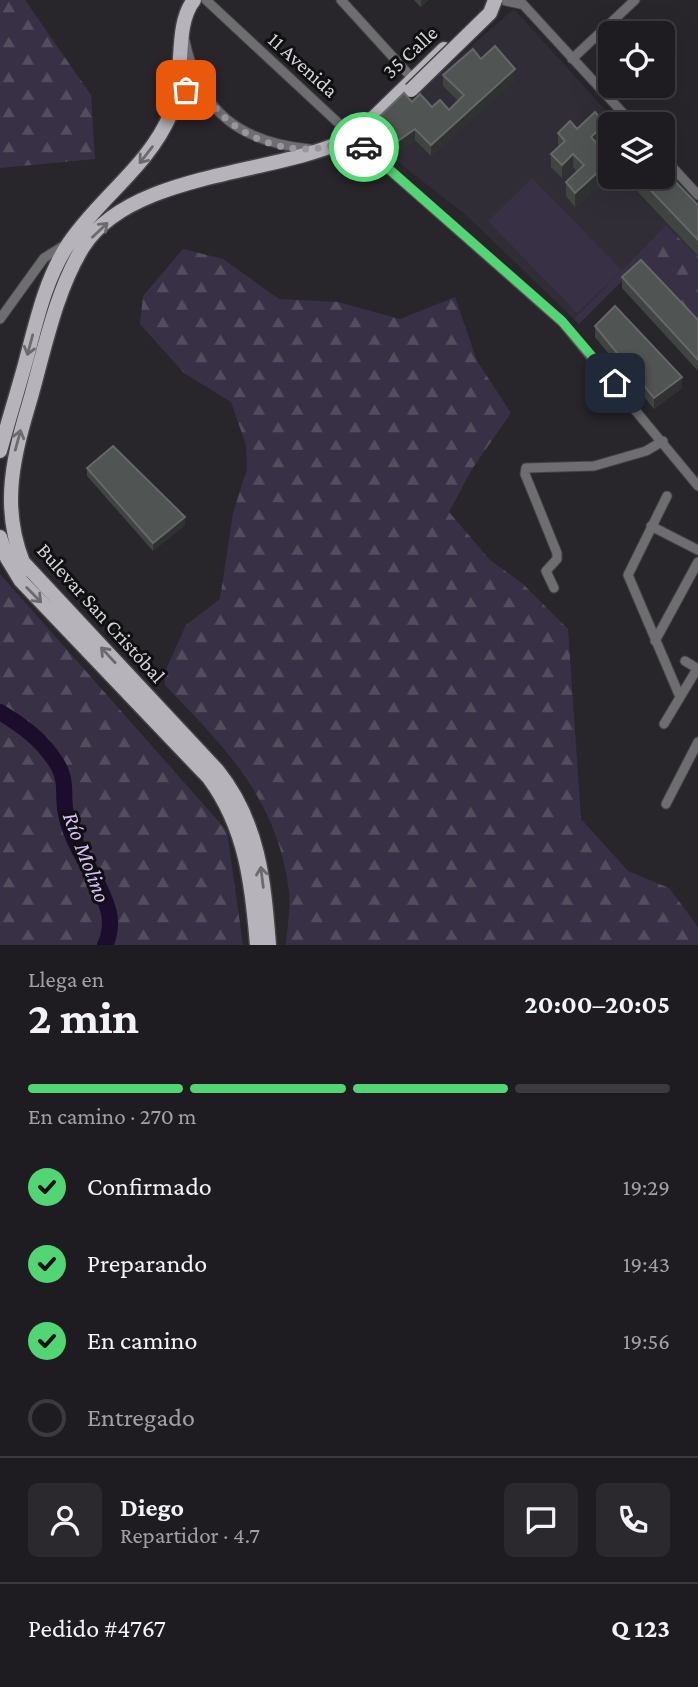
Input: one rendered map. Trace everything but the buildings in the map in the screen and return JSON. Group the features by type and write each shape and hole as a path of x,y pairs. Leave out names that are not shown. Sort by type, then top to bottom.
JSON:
{"main road":[{"path":"0,451 40,310 69,242 161,136 174,105 182,64 182,25 194,0"},
{"path":"352,137 489,13 499,0"},
{"path":"174,105 186,90 204,95"},
{"name":"Bulevar San Cristóbal","path":"269,945 257,847 240,803 217,770 30,571 13,537 8,488 18,439 58,304 83,247 94,234 127,208 166,190 317,150 352,137"},
{"name":"Bulevar San Cristóbal","path":"0,537 7,558 21,581 209,778 222,796 244,846 257,945"}],"street":[{"name":"11 Avenida","path":"206,0 352,137 562,321 697,484"},
{"path":"341,0 412,84"},
{"path":"499,0 519,2 622,112"},
{"path":"572,59 635,0"},
{"path":"182,25 189,60 204,95 229,121 262,141 317,150"},
{"path":"675,170 698,195"},
{"path":"0,319 3,307 44,258 69,242"},
{"path":"554,588 546,571 557,559 557,553 525,474 526,468 594,466 646,451 663,441"},
{"path":"667,496 628,575 680,697"},
{"path":"651,526 698,550"},
{"path":"655,641 698,562"},
{"path":"664,724 698,669 685,661"},
{"path":"666,804 698,742"}],"shaded area":[{"path":"514,9 607,112 598,112 598,189 675,187 698,206 698,257 666,225 574,319 466,215 366,137"}],"green space":[{"path":"0,0 25,0 91,95 95,159 0,168"},
{"path":"532,178 622,270 577,313 488,221"},
{"path":"666,225 698,257 698,323 640,263 579,324 574,319"},
{"path":"183,249 223,259 279,299 338,302 400,319 455,297 477,361 511,413 472,469 449,512 490,560 523,584 568,629 581,819 628,871 669,888 698,927 698,945 286,945 289,891 283,858 261,802 228,754 165,685 164,674 186,625 220,599 233,513 247,469 246,445 231,402 184,373 140,324 143,296"},
{"path":"0,574 227,831 243,945 0,945"}],"waterway":[{"name":"Río Molino","path":"0,712 38,740 59,768 63,779 68,822 109,913 110,929 105,945"}],"way so far":[{"path":"186,90 199,91 229,121 243,131 275,146 317,150 337,145 352,137 364,147"}],"route":[{"path":"364,147 562,321 615,383"}]}
